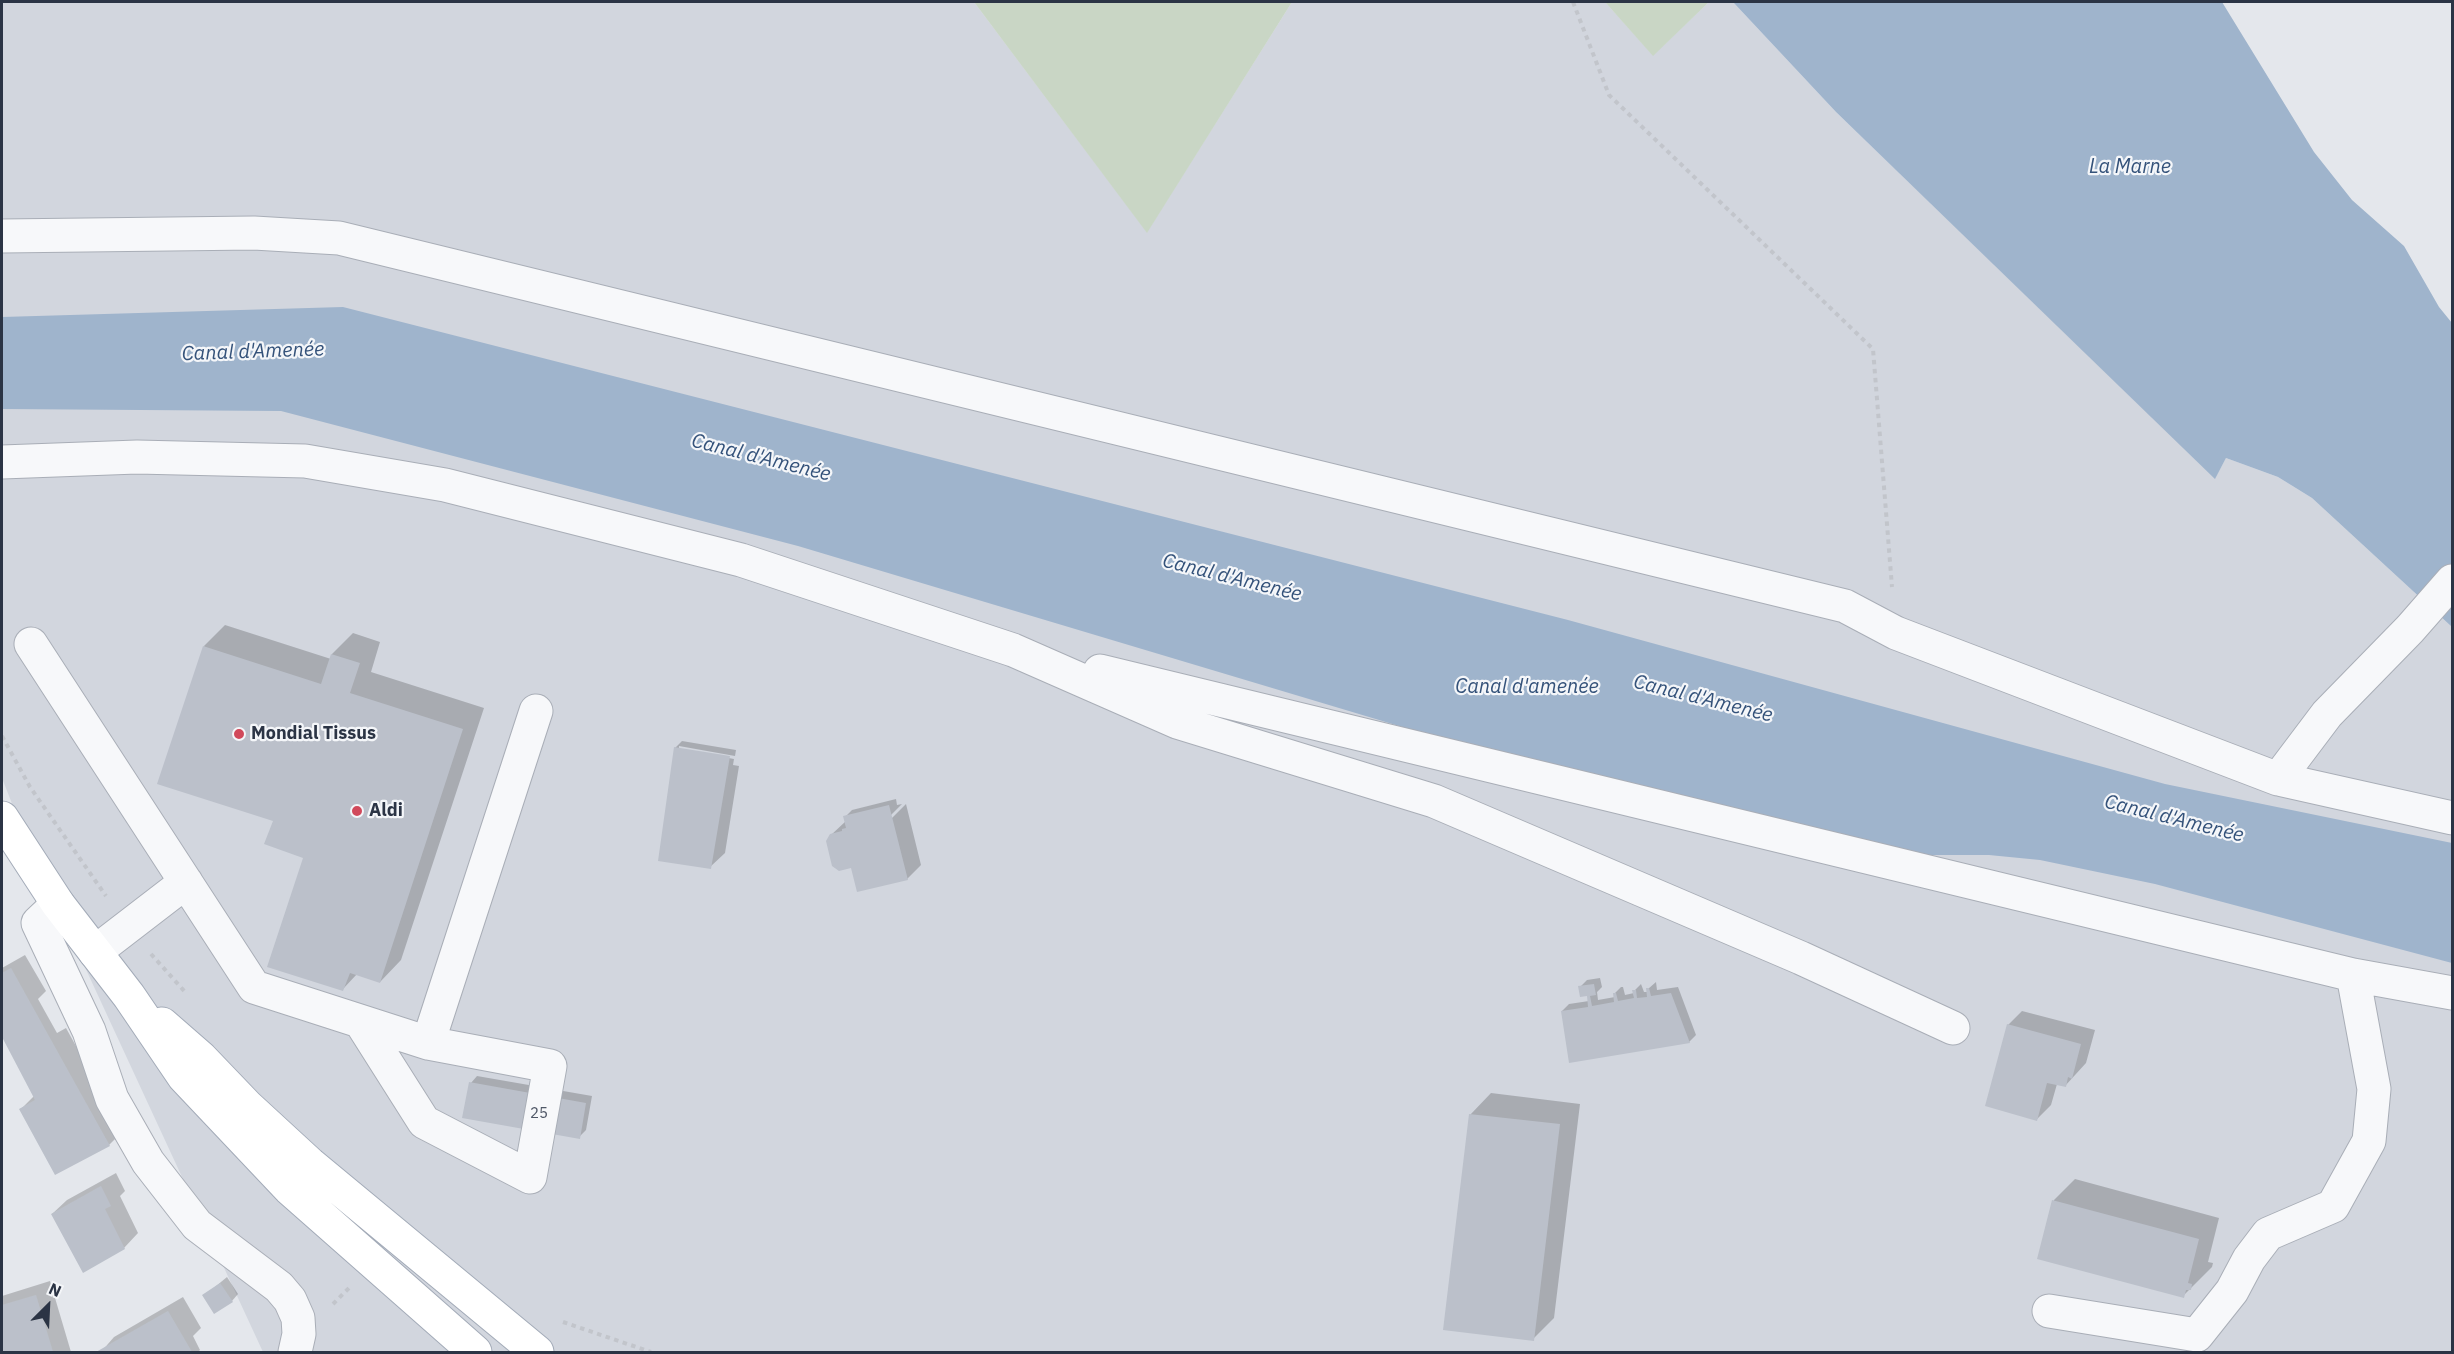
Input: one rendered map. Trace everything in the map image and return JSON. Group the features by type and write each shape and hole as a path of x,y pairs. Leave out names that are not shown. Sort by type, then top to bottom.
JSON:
{"main road":[{"path":"2,818 58,904 129,996 184,1077 289,1188 476,1353"},
{"path":"129,996 201,1058 247,1106 310,1164 537,1353"}],"lane":[{"path":"2,237 254,233 339,238 1845,606 1896,633 2278,779 2452,818"},
{"path":"2,462 137,457 305,461 445,485 741,560 1013,650 2353,975 2452,993"},
{"path":"2278,779 2327,714 2410,629 2452,581"},
{"path":"31,644 254,987 428,1043 550,1066 530,1177 424,1122 360,1022"},
{"path":"1013,650 1177,722 1434,801 1802,958 1953,1028"},
{"path":"428,1043 536,711"},
{"path":"95,952 186,882"},
{"path":"58,904 38,923 89,1031 112,1099 148,1162 197,1225 279,1287 290,1300 298,1318 299,1334 295,1353"},
{"path":"2049,1311 2197,1335 2232,1291 2249,1259 2268,1234 2333,1206 2369,1141 2374,1089 2353,975"}],"path":[{"path":"1573,2 1609,96 1873,349 1896,633"},
{"path":"2,736 30,787 127,927 194,1001"},
{"path":"556,1320 651,1353"}],"shaded area":[{"path":"2,2 974,2 1147,232 1292,2 1605,2 1653,55 1709,2 1733,2 1836,112 2215,478 2226,458 2278,477 2312,498 2452,627 2452,1352 263,1352 27,842 2,778"}],"green space":[{"path":"974,2 1292,2 1147,233"},
{"path":"1605,2 1709,2 1653,56"}],"water":[{"name":"La Marne","path":"1733,2 2222,2 2314,152 2352,200 2404,246 2439,307 2452,323 2452,627 2312,498 2278,477 2226,458 2215,479 1836,112"},
{"name":"Canal d'amenée","path":"343,307 1568,620 2165,784 2452,843 2452,963 2155,884 2040,860 1989,855 1895,855 1506,758 798,546 281,411 2,409 2,317"}],"building":[{"name":"Aldi","path":"203,646 321,684 331,654 360,663 350,693 463,729 380,983 350,973 343,991 267,967 303,858 264,844 273,821 157,784"},
{"path":"674,747 730,756 711,869 658,861"},
{"path":"889,805 908,880 857,892 851,868 839,871 832,866 826,841 830,834 846,828 843,816"},
{"path":"11,968 110,1146 55,1175 19,1109 35,1100 2,1037 2,973"},
{"path":"1594,984 1596,995 1590,996 1592,1006 1614,1002 1613,993 1616,993 1618,1001 1634,998 1632,990 1636,990 1637,998 1647,997 1646,988 1649,988 1651,996 1671,993 1690,1043 1569,1063 1561,1011 1588,1007 1587,996 1580,997 1578,986"},
{"path":"2007,1024 2081,1044 2072,1079 2068,1077 2066,1087 2047,1083 2037,1121 1985,1106"},
{"path":"469,1082 586,1103 580,1139 462,1118"},
{"path":"1469,1114 1560,1124 1534,1341 1443,1330"},
{"path":"101,1186 111,1206 105,1209 125,1249 83,1273 51,1214"},
{"path":"2052,1200 2199,1239 2188,1283 2192,1284 2191,1290 2186,1290 2184,1298 2037,1259"},
{"path":"220,1283 233,1302 214,1314 202,1295"},
{"path":"36,1295 53,1352 2,1352 2,1305"},
{"path":"168,1311 192,1352 96,1352"}],"place":[{"name":"Mondial Tissus","path":"239,734"},
{"name":"Aldi","path":"357,811"}],"water label":[{"name":"Canal d'Amenée","path":"253,352"},
{"name":"Canal d'Amenée","path":"761,458"},
{"name":"Canal d'Amenée","path":"1232,578"},
{"name":"Canal d'Amenée","path":"1703,699"},
{"name":"Canal d'Amenée","path":"2174,819"}]}
